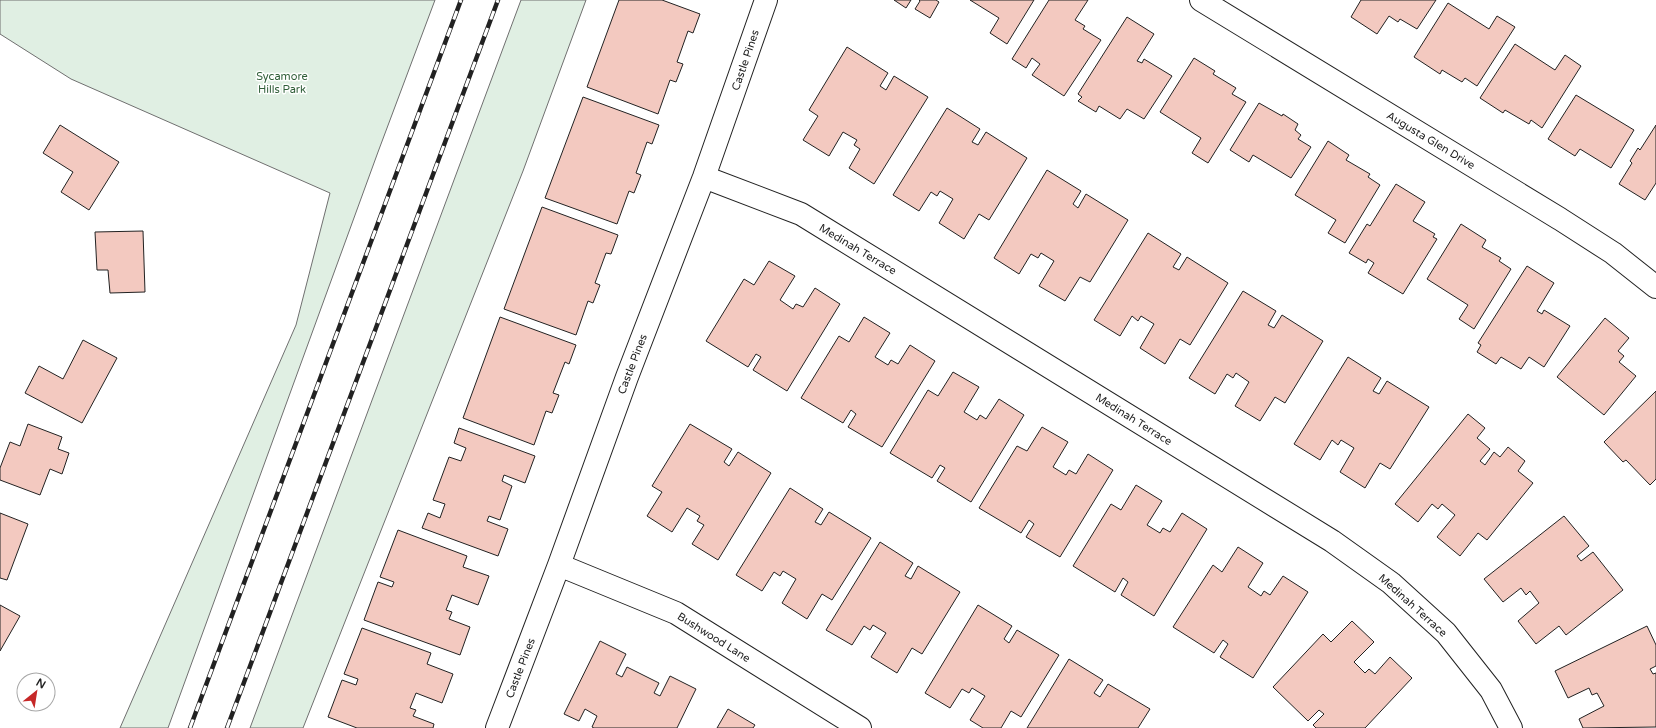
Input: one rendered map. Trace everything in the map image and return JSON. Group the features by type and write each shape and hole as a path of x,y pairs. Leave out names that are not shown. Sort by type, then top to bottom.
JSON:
{"street":[{"name":"Castle Pines","path":"497,728 559,565 627,377 704,177 766,0"},
{"name":"Augusta Glen Drive","path":"1200,0 1560,219 1613,253 1656,287"},
{"name":"Medinah Terrace","path":"704,177 801,214 1332,541 1391,583 1446,633 1491,690 1512,728"},
{"name":"Bushwood Lane","path":"559,565 676,613 860,728"}],"green space":[{"name":"Sycamore Hills Park","path":"0,0 435,0 168,728 120,728 296,325 330,193 71,79 0,34"},
{"path":"521,0 586,0 523,171 303,728 250,728"}],"building":[{"path":"619,0 662,0 700,14 693,33 688,31 677,62 683,64 676,82 670,80 658,114 587,87"},
{"path":"894,0 911,0 906,8"},
{"path":"919,0 936,0 939,2 930,18 915,9 920,1"},
{"path":"970,0 1034,0 1007,44 990,33 999,18"},
{"path":"1049,0 1088,0 1075,20 1085,26 1083,29 1101,40 1064,96 1032,75 1040,64 1032,58 1026,68 1012,59"},
{"path":"1361,0 1436,0 1417,29 1400,19 1398,22 1389,16 1377,34 1351,17"},
{"path":"1448,3 1489,29 1497,16 1515,27 1477,86 1465,78 1462,82 1442,70 1440,74 1414,57"},
{"path":"1127,17 1154,34 1137,61 1142,63 1144,59 1172,76 1144,119 1127,109 1120,119 1099,106 1096,112 1078,101 1082,97 1078,94"},
{"path":"1515,44 1555,70 1565,55 1581,66 1542,128 1531,120 1529,124 1505,110 1503,113 1480,98"},
{"path":"847,47 888,73 880,86 886,90 894,76 928,97 874,184 849,168 860,149 854,145 857,140 843,132 829,156 803,140 818,116 809,110"},
{"path":"1194,58 1215,71 1213,74 1236,88 1232,94 1246,102 1208,163 1192,153 1201,138 1160,112"},
{"path":"1576,95 1634,130 1611,168 1580,149 1575,156 1548,139"},
{"path":"583,97 659,125 652,144 647,142 636,173 641,175 634,193 629,191 617,224 545,198"},
{"path":"1259,103 1282,116 1283,114 1298,124 1295,130 1301,135 1298,139 1311,147 1291,178 1253,155 1249,162 1230,150"},
{"path":"947,108 980,129 972,142 978,145 986,132 1027,158 989,220 979,214 964,239 939,223 953,199 940,191 937,196 931,192 919,211 893,195"},
{"path":"60,125 119,162 89,210 61,192 73,172 43,153"},
{"path":"1656,125 1656,183 1645,200 1619,184 1632,163 1630,161 1638,148 1640,150"},
{"path":"1328,141 1349,155 1346,160 1370,174 1368,177 1380,185 1345,243 1328,233 1336,220 1295,195"},
{"path":"1047,170 1081,191 1073,204 1078,208 1086,194 1128,220 1090,282 1080,277 1065,301 1039,286 1054,261 1041,253 1038,258 1031,254 1019,274 994,258"},
{"path":"1396,184 1425,202 1413,221 1435,234 1433,237 1437,239 1403,294 1368,273 1374,263 1368,259 1366,263 1349,253 1367,224 1370,226"},
{"path":"542,207 618,235 611,254 606,253 595,283 600,285 593,303 588,301 576,335 504,309"},
{"path":"1461,224 1486,240 1482,247 1501,258 1499,261 1511,269 1474,329 1459,319 1468,305 1427,279"},
{"path":"143,231 145,292 110,293 108,270 97,270 95,232"},
{"path":"1148,233 1181,254 1173,267 1179,270 1187,257 1228,283 1190,345 1180,339 1165,364 1140,348 1154,324 1141,316 1138,321 1132,316 1120,336 1094,320"},
{"path":"769,261 795,276 780,300 793,309 796,304 803,307 815,288 840,304 787,391 753,370 761,357 756,354 748,367 706,341 744,279 754,285"},
{"path":"1527,266 1554,283 1537,311 1542,314 1544,310 1570,326 1544,367 1529,357 1521,369 1501,357 1496,364 1477,352 1481,345 1478,343"},
{"path":"1243,291 1276,311 1268,325 1274,328 1282,315 1323,341 1285,403 1275,397 1260,421 1235,406 1249,382 1236,373 1233,378 1227,374 1215,394 1189,378"},
{"path":"500,317 576,345 569,364 565,362 553,393 559,395 552,413 546,411 534,445 463,418"},
{"path":"864,317 890,333 875,357 888,365 891,360 898,364 910,345 935,361 882,447 848,427 856,414 851,410 843,423 801,398 839,336 849,342"},
{"path":"1605,318 1629,338 1618,351 1624,356 1619,362 1636,376 1604,415 1557,377"},
{"path":"83,340 117,358 82,423 25,393 39,366 63,379"},
{"path":"1348,357 1381,378 1373,391 1379,394 1387,381 1429,407 1390,469 1380,463 1365,488 1340,472 1354,448 1341,440 1338,445 1332,440 1320,460 1294,444"},
{"path":"953,372 979,387 964,412 977,420 980,415 986,419 999,399 1024,415 971,502 937,481 945,468 940,465 932,478 890,453 928,390 938,396"},
{"path":"1656,391 1656,479 1650,485 1626,460 1623,462 1604,442"},
{"path":"1468,414 1485,428 1477,438 1490,449 1480,461 1485,465 1494,452 1500,457 1508,447 1525,461 1518,471 1533,483 1487,540 1478,533 1460,556 1437,537 1455,515 1442,504 1438,509 1432,504 1418,522 1395,504"},
{"path":"28,424 62,437 58,449 69,453 62,474 50,469 40,495 0,480 0,468 10,442 20,446"},
{"path":"690,424 732,449 724,462 729,466 738,452 771,473 718,560 692,544 704,525 697,521 700,516 687,508 672,532 647,516 662,492 652,486"},
{"path":"1042,427 1068,442 1053,467 1066,475 1069,470 1076,474 1088,454 1113,470 1060,557 1026,537 1034,524 1029,520 1021,533 979,508 1017,446 1027,451"},
{"path":"459,428 535,456 525,483 504,475 502,481 512,486 500,520 489,516 487,521 508,529 498,556 422,528 428,513 440,518 445,504 433,500 449,457 461,461 466,448 454,443"},
{"path":"1136,485 1162,501 1147,525 1160,533 1163,528 1170,532 1182,513 1207,529 1154,616 1121,595 1128,582 1123,578 1115,592 1073,566 1111,504 1121,510"},
{"path":"790,488 823,509 815,522 821,525 829,512 871,538 832,600 822,594 807,619 782,603 796,579 783,571 780,576 774,572 762,591 736,575"},
{"path":"0,513 28,524 7,580 0,578"},
{"path":"1564,516 1589,546 1577,556 1581,561 1593,552 1623,590 1566,635 1559,626 1536,644 1518,621 1539,603 1530,591 1526,595 1521,588 1503,602 1484,579"},
{"path":"398,530 467,556 463,567 489,576 478,605 452,595 446,610 452,612 449,619 470,627 460,655 364,620 378,582 392,587 394,582 380,577"},
{"path":"880,542 913,563 905,576 911,579 918,566 960,592 922,654 912,648 897,673 871,657 886,633 873,625 870,630 864,626 852,645 826,630"},
{"path":"1238,547 1263,563 1248,587 1261,596 1264,591 1270,595 1283,576 1308,592 1253,678 1220,657 1228,644 1223,640 1214,653 1173,627 1213,565 1222,572"},
{"path":"0,605 20,616 0,651"},
{"path":"978,605 1012,626 1004,639 1009,643 1017,630 1059,655 1021,717 1011,711 1001,728 983,728 970,720 985,696 972,688 969,693 962,689 950,708 925,693"},
{"path":"1352,621 1374,642 1354,662 1365,673 1369,669 1375,674 1390,657 1412,678 1365,728 1316,728 1313,725 1324,714 1319,710 1308,721 1273,687 1323,634 1331,642"},
{"path":"1647,626 1656,645 1656,666 1650,669 1653,674 1656,673 1656,727 1583,728 1579,719 1604,706 1597,693 1592,695 1589,688 1568,698 1555,671"},
{"path":"362,628 431,653 427,664 453,674 442,703 416,693 410,708 416,710 413,716 434,724 433,728 357,728 328,717 342,680 356,685 358,679 344,674"},
{"path":"600,641 626,654 616,674 622,677 627,667 659,683 654,693 660,696 670,676 696,689 677,728 594,728 592,727 597,716 585,709 579,721 564,714"},
{"path":"1069,659 1103,680 1094,693 1100,697 1108,684 1150,709 1138,728 1027,728"},
{"path":"728,709 755,725 753,728 717,728"}],"railway":[{"path":"190,728 461,0"},
{"path":"227,728 498,0"}]}
